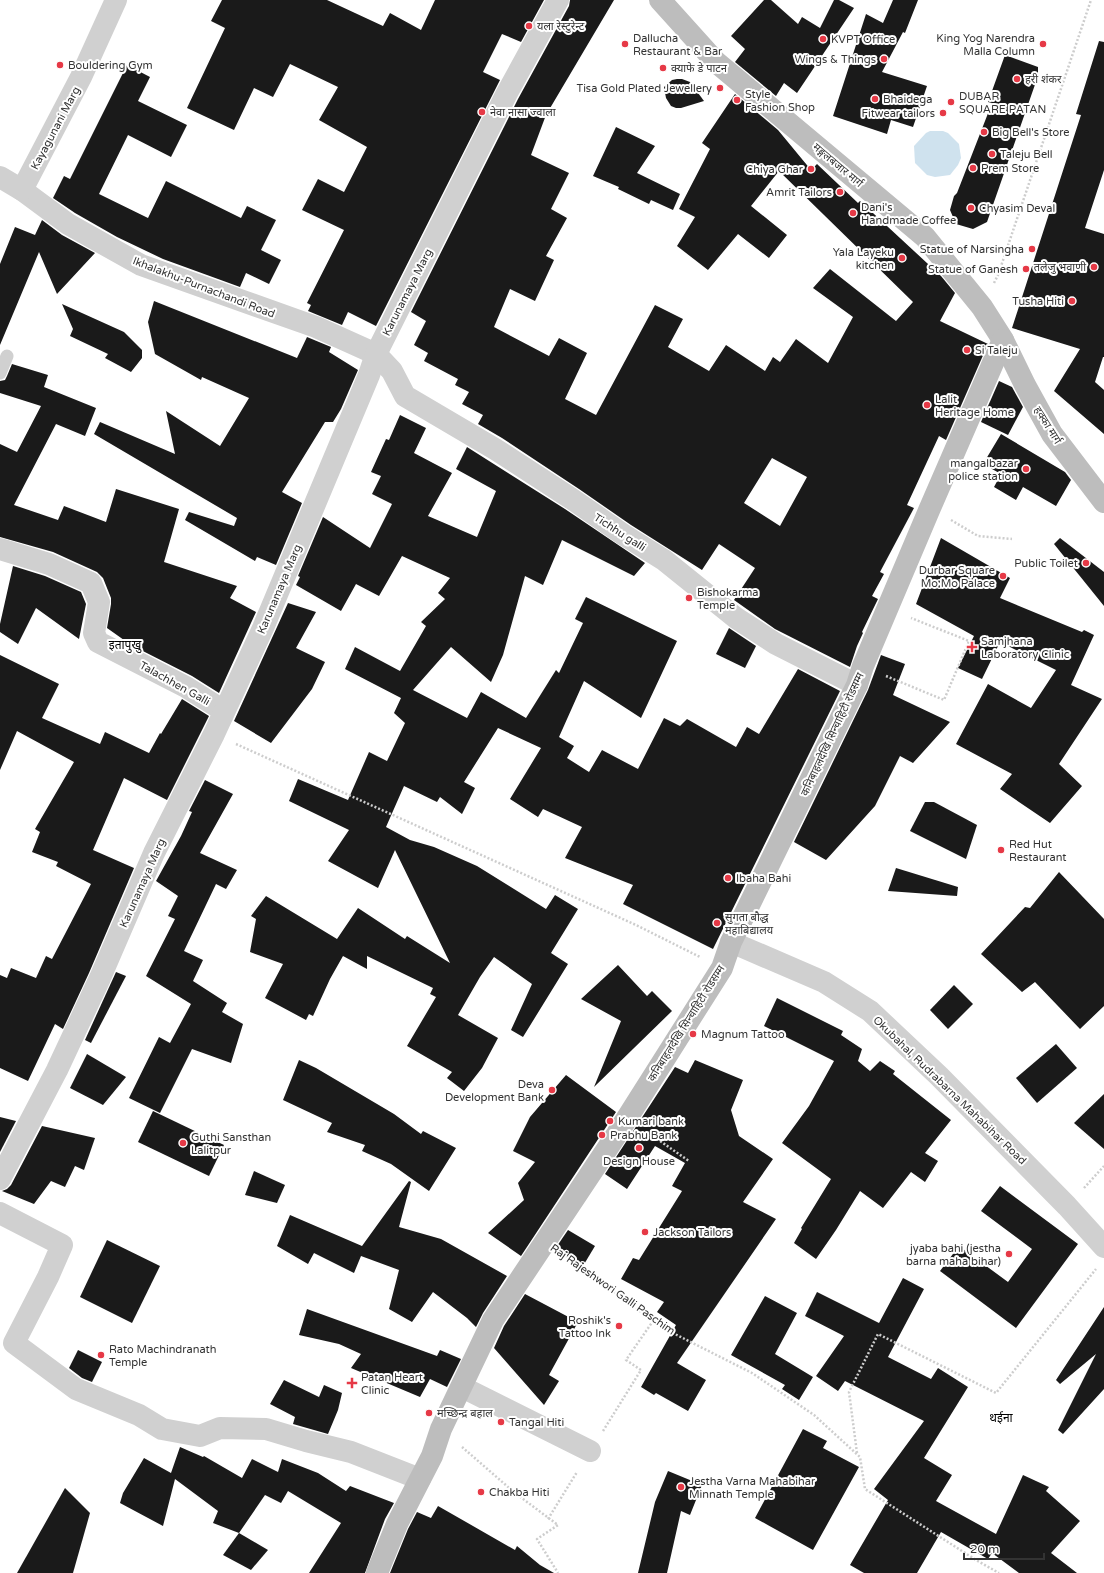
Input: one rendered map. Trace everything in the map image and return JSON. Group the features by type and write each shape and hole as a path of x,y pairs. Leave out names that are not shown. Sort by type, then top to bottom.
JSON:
{"street":[{"name":"Kayagunani Marg","path":"22,190 82,77 116,0"},
{"name":"Karunamaya Marg","path":"0,1178 56,1070 100,978 154,853 214,734 266,621 369,375 376,354 504,100 558,0"},
{"name":"मङ्गलबजार मार्ग","path":"660,0 716,62 925,237 982,307 1003,340"},
{"name":"Ikhalakhu-Purnachandi Road","path":"0,177 22,190 68,224 141,265 316,327 376,354"},
{"name":"हक्का मार्ग","path":"1003,340 1025,385 1052,434 1104,502"},
{"name":"कनिबाहलदेखि सिन्चाहिटी रोडसम्म","path":"377,1573 397,1524 432,1456 441,1429 493,1320 627,1117 722,968 731,942 860,676 930,508 1003,340"},
{"name":"Tichhu galli","path":"376,354 392,371 405,396 495,449 664,560 736,618 776,644 860,676"},
{"name":"Talachhen Galli","path":"0,549 49,564 91,583 99,602 94,633 98,642 186,687 224,711"},
{"name":"Okubahal, Rudrabarna Mahabihar Road","path":"731,942 824,982 870,1011 939,1076 1067,1206 1102,1257"},
{"path":"0,1213 62,1245 48,1277 14,1343 76,1389 138,1415 162,1429 200,1436 220,1428 266,1429 351,1452 420,1479"},
{"path":"462,1387 590,1451"}],"lane":[{"path":"0,373 7,356"}],"path":[{"path":"982,307 998,275 1091,0"},
{"path":"930,508 978,536 1012,539"},
{"path":"860,676 944,700 969,641 888,609"},
{"path":"214,734 636,925 722,968"},
{"path":"627,1117 689,1161"},
{"path":"1067,1206 1104,1166"},
{"name":"Raj Rajeshwori Galli Paschim","path":"545,1242 663,1328 752,1374 814,1415 857,1454"},
{"path":"999,1573 976,1560 865,1488 860,1457 857,1454 849,1392 878,1334 996,1393 1102,1257"},
{"path":"548,1519 641,1370 626,1360 653,1320"},
{"path":"441,1429 515,1493 558,1525 537,1539 558,1573"}],"water":[{"path":"930,131 943,131 948,133 959,144 961,158 958,165 950,175 935,177 927,175 915,163 914,146 926,133"}],"building":[{"path":"222,0 327,0 383,26 390,13 421,30 435,0 544,0 521,42 502,34 483,72 500,80 376,326 348,312 342,325 308,311 311,305 307,303 344,230 302,210 318,179 344,192 367,147 319,120 338,87 290,64 273,97 254,88 234,130 187,108 225,28 211,21"},
{"path":"570,0 614,0 546,115 531,155 569,173 551,209 567,218 546,256 554,260 535,301 510,289 494,327 549,356 559,338 587,353 565,399 596,415 655,305 683,319 668,347 709,371 726,345 765,371 773,357 780,362 796,339 828,363 853,317 813,288 830,269 896,321 913,302 779,171 751,206 787,235 769,258 738,234 708,270 677,246 695,217 679,209 710,149 702,143 735,94 778,130 811,170 817,164 858,203 860,201 941,276 955,293 940,321 988,344 946,440 939,436 907,505 914,508 880,572 884,574 872,596 878,599 862,632 863,633 850,667 775,629 734,600 755,568 719,544 702,570 631,525 502,438 478,424 483,415 462,404 469,392 455,385 458,379 424,361 428,353 414,345 426,321 411,312 518,99 569,6","holes":["772,458 807,477 780,526 744,503"]},
{"path":"764,0 771,0 798,24 802,17 820,28 834,0 839,0 854,8 797,93 784,83 776,96 735,62 745,49 731,36"},
{"path":"893,0 918,0 905,33 903,32 882,72 927,86 913,127 891,120 887,134 833,116 866,14 883,23"},
{"path":"1099,41 1104,42 1104,170 1085,228 1104,234 1104,357 1095,382 1104,390 1104,434 1054,391 1080,349 1012,328 1081,115 1076,114"},
{"path":"1005,55 1038,67 1038,76 987,222 973,229 956,224 950,210 954,196 957,193 992,103 988,102"},
{"path":"127,65 150,77 138,101 187,125 171,157 128,135 99,194 148,218 166,181 241,218 247,206 276,220 261,250 281,260 269,284 246,273 240,287 163,259 117,237 75,213 53,198 64,176 70,179"},
{"path":"677,79 690,82 704,101 681,108 671,106 666,98 664,87 672,80"},
{"path":"616,127 655,146 637,173 680,194 673,210 651,200 649,204 618,189 619,187 593,176"},
{"path":"42,220 62,235 95,253 57,294 39,252 0,345 0,264 15,227 35,235"},
{"path":"154,301 297,358 307,337 331,347 329,352 358,370 341,409 333,422 325,422 282,492 302,503 276,565 257,557 255,561 185,520 189,512 234,526 237,518 94,434 100,422 175,454 166,411 220,446 249,398 202,377 201,380 155,354 148,322"},
{"path":"62,304 124,332 142,350 142,358 131,372 105,358 108,354 70,336 73,329"},
{"path":"12,364 48,375 44,387 96,408 85,436 56,424 14,505 58,520 64,506 106,522 116,489 179,509 164,562 237,586 230,598 256,612 219,693 192,676 131,645 107,628 111,598 103,578 97,572 53,552 0,537 0,444 17,452 41,406 0,393 0,381 5,380"},
{"path":"999,381 1012,387 1023,407 1008,435 981,422"},
{"path":"400,415 426,428 414,453 452,473 428,516 477,537 496,491 456,469 467,447 565,509 645,563 634,576 562,540 543,585 525,576 503,655 491,682 451,647 413,690 467,718 481,692 526,718 556,670 559,673 583,623 575,619 586,597 677,641 641,718 584,681 559,737 574,746 567,758 589,772 602,750 638,769 664,718 680,726 687,719 736,747 747,727 759,734 798,669 840,691 713,949 623,904 633,885 565,858 582,827 543,809 538,817 510,799 541,748 498,728 464,782 475,788 462,814 440,797 437,802 404,786 386,827 410,840 434,847 477,866 546,909 555,895 578,909 551,953 568,964 523,1037 511,1030 532,984 494,957 480,977 458,1015 498,1038 482,1068 464,1091 447,1078 452,1072 407,1046 436,997 430,994 433,988 367,956 367,969 343,956 330,979 313,1016 309,1014 306,1020 265,998 283,964 250,952 256,919 251,916 266,896 337,939 358,908 405,939 407,936 450,963 395,850 378,888 328,861 349,830 289,801 298,779 348,800 369,752 387,761 405,723 394,713 401,698 345,669 355,647 400,671 426,626 421,622 445,599 438,593 450,578 402,556 379,596 356,584 341,611 296,585 300,577 298,576 323,517 370,548 392,504 372,494 381,476 371,472 386,439 389,440"},
{"name":"mangalbazar police station","path":"1001,434 1065,472 1071,480 1056,506 1023,487 1016,500 994,487 1001,474 983,464"},
{"path":"941,538 1010,578 1000,598 1082,632 1084,630 1094,635 1071,685 1102,699 1059,764 1082,786 1050,823 1000,789 1012,774 956,744 988,684 1031,708 1056,670 1000,642 982,679 958,668 974,636 916,604"},
{"path":"1060,538 1104,572 1104,606 1054,544"},
{"path":"13,566 45,576 81,592 86,604 79,639 36,608 18,644 0,632 0,624"},
{"path":"288,603 316,612 296,648 325,662 312,689 271,743 234,721"},
{"path":"729,628 756,646 745,668 716,654"},
{"path":"0,655 59,684 42,718 100,744 105,732 149,753 182,699 209,716 167,800 124,778 93,850 134,868 63,1029 55,1024 28,1081 0,1068 0,975 7,978 11,968 36,978 46,956 52,959 91,884 56,866 58,862 32,852 40,832 35,829 74,762 17,731 0,770"},
{"path":"881,655 905,664 893,695 950,722 913,763 900,756 875,806 826,860 794,842 868,690"},
{"path":"205,780 233,794 200,853 237,870 226,889 216,884 184,951 203,960 193,981 227,1003 222,1012 243,1024 231,1063 192,1049 160,1113 129,1098 159,1037 170,1043 191,1004 146,976 175,919 168,916 178,896 156,881 181,836 192,812 189,811"},
{"path":"925,802 934,802 977,825 966,859 910,831"},
{"path":"896,868 958,887 957,896 888,891"},
{"path":"1059,872 1104,919 1104,1006 1080,1029 1035,982 1022,992 981,954 1025,907 1030,908"},
{"path":"618,965 647,996 652,991 672,1011 594,1087 621,1021 581,999"},
{"path":"116,972 126,976 91,1043 85,1040"},
{"path":"954,985 973,1004 948,1029 930,1010"},
{"path":"777,998 843,1031 841,1035 862,1049 858,1061 870,1071 880,1061 895,1071 893,1074 951,1120 925,1153 938,1161 925,1182 911,1172 883,1208 860,1191 816,1259 794,1243 802,1229 801,1228 831,1179 782,1143 809,1106 834,1061 764,1026"},
{"path":"1056,1044 1077,1068 1037,1103 1016,1078"},
{"path":"87,1054 126,1077 103,1105 70,1088"},
{"path":"299,1060 316,1068 394,1114 421,1134 423,1131 456,1148 429,1191 391,1164 362,1151 365,1145 327,1132 332,1123 283,1100"},
{"path":"695,1060 743,1080 731,1110 739,1136 773,1159 743,1202 776,1219 677,1363 706,1380 688,1411 656,1393 654,1395 641,1387 676,1325 657,1312 664,1302 621,1279 633,1258 639,1260 682,1191 672,1186 685,1163 655,1146 627,1189 605,1174 675,1067 688,1073"},
{"path":"566,1075 616,1112 521,1256 488,1233 524,1200 518,1183 535,1162 513,1151 530,1117"},
{"path":"1104,1094 1104,1149 1074,1123"},
{"path":"153,1111 224,1145 209,1176 138,1142"},
{"path":"0,1117 16,1121 0,1152"},
{"path":"42,1126 95,1138 84,1170 75,1166 65,1187 51,1181 34,1204 2,1191 11,1185"},
{"path":"254,1171 285,1185 277,1203 245,1195"},
{"path":"409,1181 411,1182 399,1227 441,1239 507,1276 483,1313 476,1327 467,1318 433,1292 412,1322 389,1309 399,1270 361,1256 354,1273 314,1253 308,1264 277,1246 290,1215 362,1246"},
{"path":"1000,1186 1078,1244 1016,1328 940,1271 959,1246 1008,1282 1032,1249 981,1211"},
{"path":"568,1230 595,1246 583,1266 555,1249"},
{"path":"107,1240 160,1266 132,1323 80,1297"},
{"path":"903,1278 924,1289 888,1357 931,1379 938,1368 968,1387 924,1458 952,1475 936,1501 996,1534 1023,1475 1049,1487 1046,1491 1080,1521 1051,1553 1077,1573 1019,1573 992,1553 988,1559 941,1532 917,1573 864,1573 850,1565 888,1500 874,1489 924,1421 845,1381 838,1391 816,1376 844,1336 805,1316 817,1292 879,1323"},
{"path":"525,1294 578,1322 549,1375 559,1381 544,1405 494,1348 504,1326"},
{"path":"765,1296 797,1313 775,1354 813,1377 799,1400 782,1389 785,1385 731,1355"},
{"path":"1104,1307 1104,1389 1063,1434 1058,1430 1096,1354 1060,1384 1056,1380"},
{"path":"307,1309 437,1356 440,1350 461,1359 447,1387 430,1379 420,1397 351,1368 361,1354 339,1344 299,1335"},
{"path":"78,1350 102,1362 92,1382 82,1378 69,1368"},
{"path":"284,1380 319,1397 324,1385 342,1393 338,1410 328,1434 293,1424 295,1417 270,1404"},
{"path":"803,1429 827,1441 823,1448 859,1467 813,1550 755,1518"},
{"path":"180,1447 203,1457 204,1456 242,1478 252,1459 278,1472 282,1459 318,1473 346,1491 350,1486 394,1503 385,1519 365,1573 309,1573 341,1523 288,1491 281,1503 265,1495 239,1533 213,1523 218,1511 175,1479 163,1526 120,1503 123,1493 144,1458 171,1473"},
{"path":"668,1471 702,1485 690,1515 681,1511 667,1573 638,1573 655,1502"},
{"path":"65,1488 90,1513 73,1573 17,1573"},
{"path":"438,1506 515,1550 517,1546 540,1565 554,1573 390,1573 408,1529 417,1512 431,1518"},
{"path":"239,1533 268,1550 251,1570 223,1555"}],"place":[{"name":"यला रेस्टुरेन्ट","path":"529,26"},
{"name":"KVPT Office","path":"823,39"},
{"name":"Dallucha Restaurant & Bar","path":"625,44"},
{"name":"King Yog Narendra Malla Column","path":"1043,44"},
{"name":"Wings & Things","path":"884,59"},
{"name":"Bouldering Gym","path":"60,65"},
{"name":"क्याफे डे पाटन","path":"663,68"},
{"name":"हरी शंकर","path":"1017,79"},
{"name":"Tisa Gold Plated Jewellery","path":"720,88"},
{"name":"Bhaidega","path":"875,99"},
{"name":"Style Fashion Shop","path":"737,100"},
{"name":"DUBAR SQUARE PATAN","path":"951,102"},
{"name":"नेवा नासा ज्वाला","path":"482,112"},
{"name":"Fitwear tailors","path":"943,113"},
{"name":"Big Bell's Store","path":"984,132"},
{"name":"Taleju Bell","path":"992,154"},
{"name":"Prem Store","path":"973,168"},
{"name":"Chiya Ghar","path":"811,169"},
{"name":"Amrit Tailors","path":"840,192"},
{"name":"Chyasim Deval","path":"971,208"},
{"name":"Dani's Handmade Coffee","path":"853,213"},
{"name":"Statue of Narsingha","path":"1032,249"},
{"name":"Yala Layeku kitchen","path":"902,258"},
{"name":"तलेजु भवाणी","path":"1094,267"},
{"name":"Statue of Ganesh","path":"1026,269"},
{"name":"Tusha Hiti","path":"1072,301"},
{"name":"Si Taleju","path":"967,350"},
{"name":"Lalit Heritage Home","path":"927,405"},
{"name":"mangalbazar police station","path":"1026,469"},
{"name":"Public Toilet","path":"1086,563"},
{"name":"Durbar Square Mo:Mo Palace","path":"1003,576"},
{"name":"Bishokarma Temple","path":"689,598"},
{"name":"Samjhana Laboratory Clinic","path":"972,647"},
{"name":"Red Hut Restaurant","path":"1001,850"},
{"name":"Ibaha Bahi","path":"728,878"},
{"name":"सुगता बौद्ध महाबिद्यालय","path":"717,923"},
{"name":"Magnum Tattoo","path":"693,1034"},
{"name":"Deva Development Bank","path":"552,1090"},
{"name":"Kumari bank","path":"610,1121"},
{"name":"Prabhu Bank","path":"602,1135"},
{"name":"Guthi Sansthan Lalitpur","path":"183,1143"},
{"name":"Design House","path":"639,1148"},
{"name":"Jackson Tailors","path":"645,1232"},
{"name":"jyaba bahi (jestha barna maha bihar)","path":"1009,1254"},
{"name":"Roshik's Tattoo Ink","path":"619,1326"},
{"name":"Rato Machindranath Temple","path":"101,1355"},
{"name":"Patan Heart Clinic","path":"352,1383"},
{"name":"मच्छिन्द्र बहाल","path":"429,1413"},
{"name":"Tangal Hiti","path":"501,1422"},
{"name":"Jestha Varna Mahabihar Minnath Temple","path":"681,1487"},
{"name":"Chakba Hiti","path":"481,1492"}],"district":[{"name":"इतापुखु","path":"125,645"},
{"name":"थईना","path":"1001,1418"}]}
